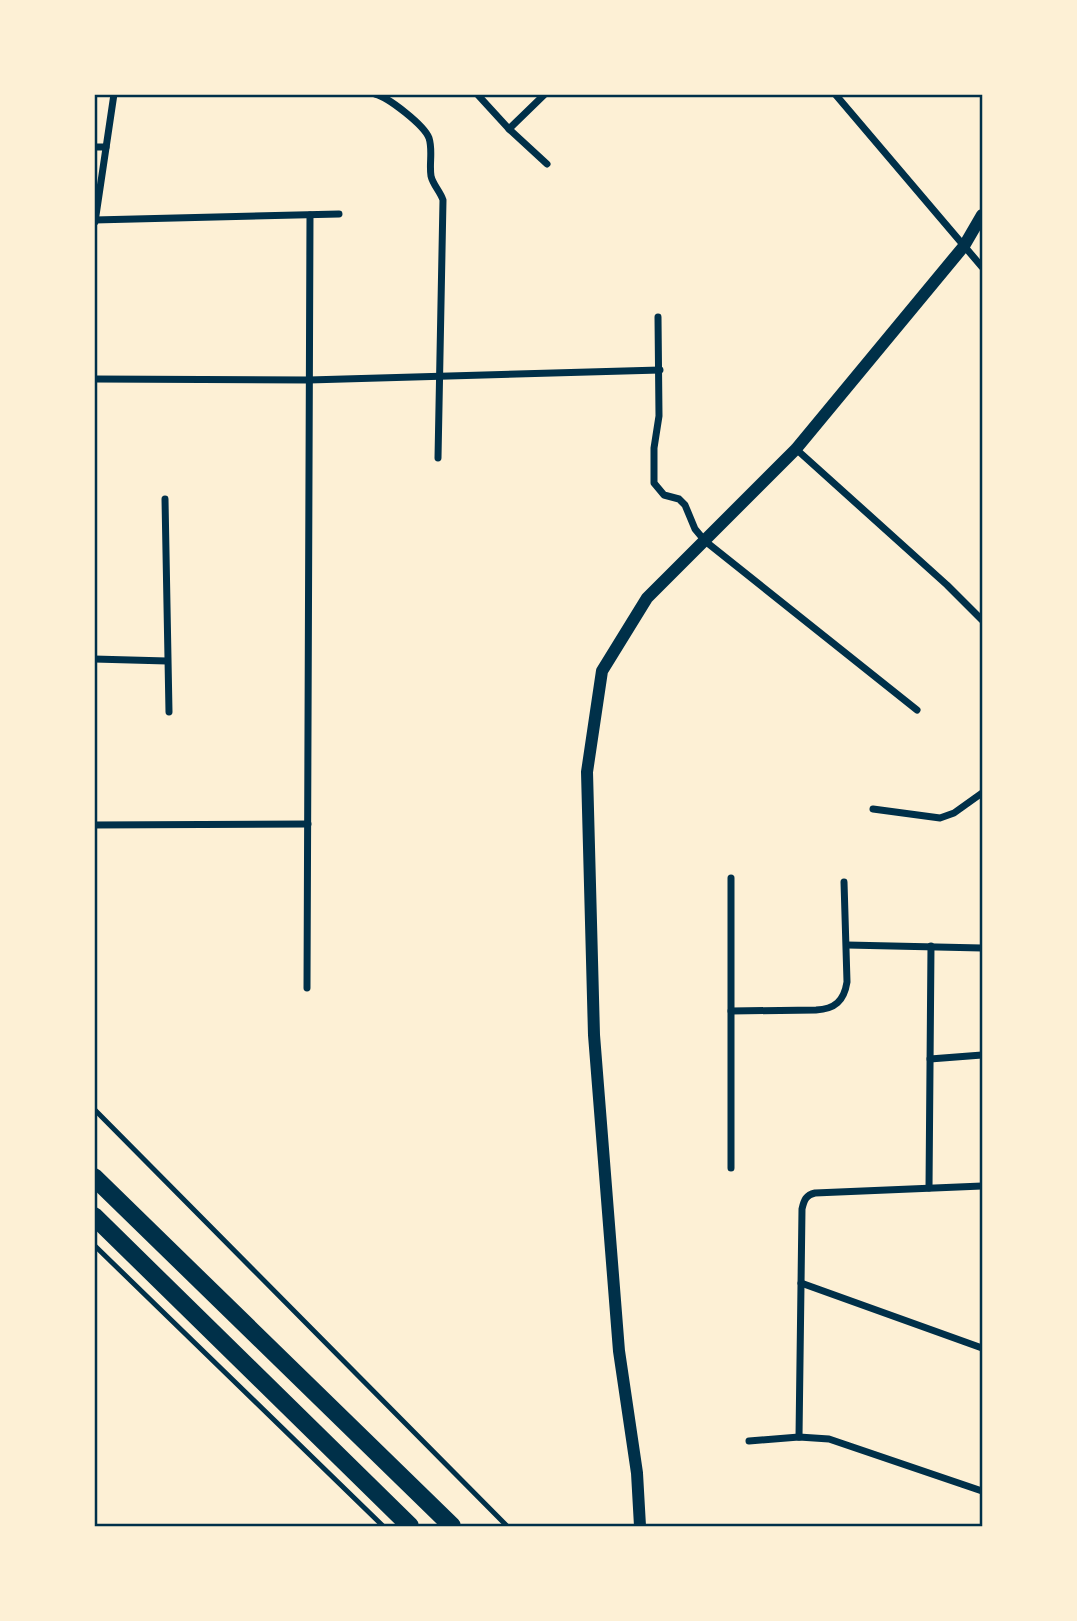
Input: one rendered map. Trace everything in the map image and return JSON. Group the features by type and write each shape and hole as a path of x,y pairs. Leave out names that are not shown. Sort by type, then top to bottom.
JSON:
{"main road":[{"path":"94,1177 453,1527"},
{"path":"94,1216 410,1527"}],"street":[{"path":"114,94 95,221 339,214"},
{"path":"375,94 387,99 424,129 430,143 432,181 443,200 438,458"},
{"path":"477,94 509,129 547,164"},
{"path":"509,129 545,94"},
{"path":"835,94 982,267"},
{"path":"94,147 106,147"},
{"path":"307,988 310,215"},
{"path":"640,1527 637,1473 619,1351 594,1035 587,772 602,671 647,598 796,449 964,246 982,215"},
{"path":"658,317 659,416 654,483 664,495 679,499 685,505 695,530 705,541 917,710"},
{"path":"94,379 309,380 660,370"},
{"path":"796,449 982,620"},
{"path":"165,499 169,712"},
{"path":"94,659 167,661"},
{"path":"873,809 940,817 954,813 982,793"},
{"path":"94,825 308,824"},
{"path":"731,877 731,1168"},
{"path":"731,1011 827,1010 838,1004 845,995 847,982 844,882"},
{"path":"847,946 982,948"},
{"path":"929,1188 931,946"},
{"path":"930,1059 982,1055"},
{"path":"799,1437 804,1199 809,1195 982,1185"},
{"path":"801,1283 982,1348"},
{"path":"749,1441 799,1437 829,1439 982,1491"}],"lane":[{"path":"94,1109 507,1527"},
{"path":"94,1245 383,1527"}]}
